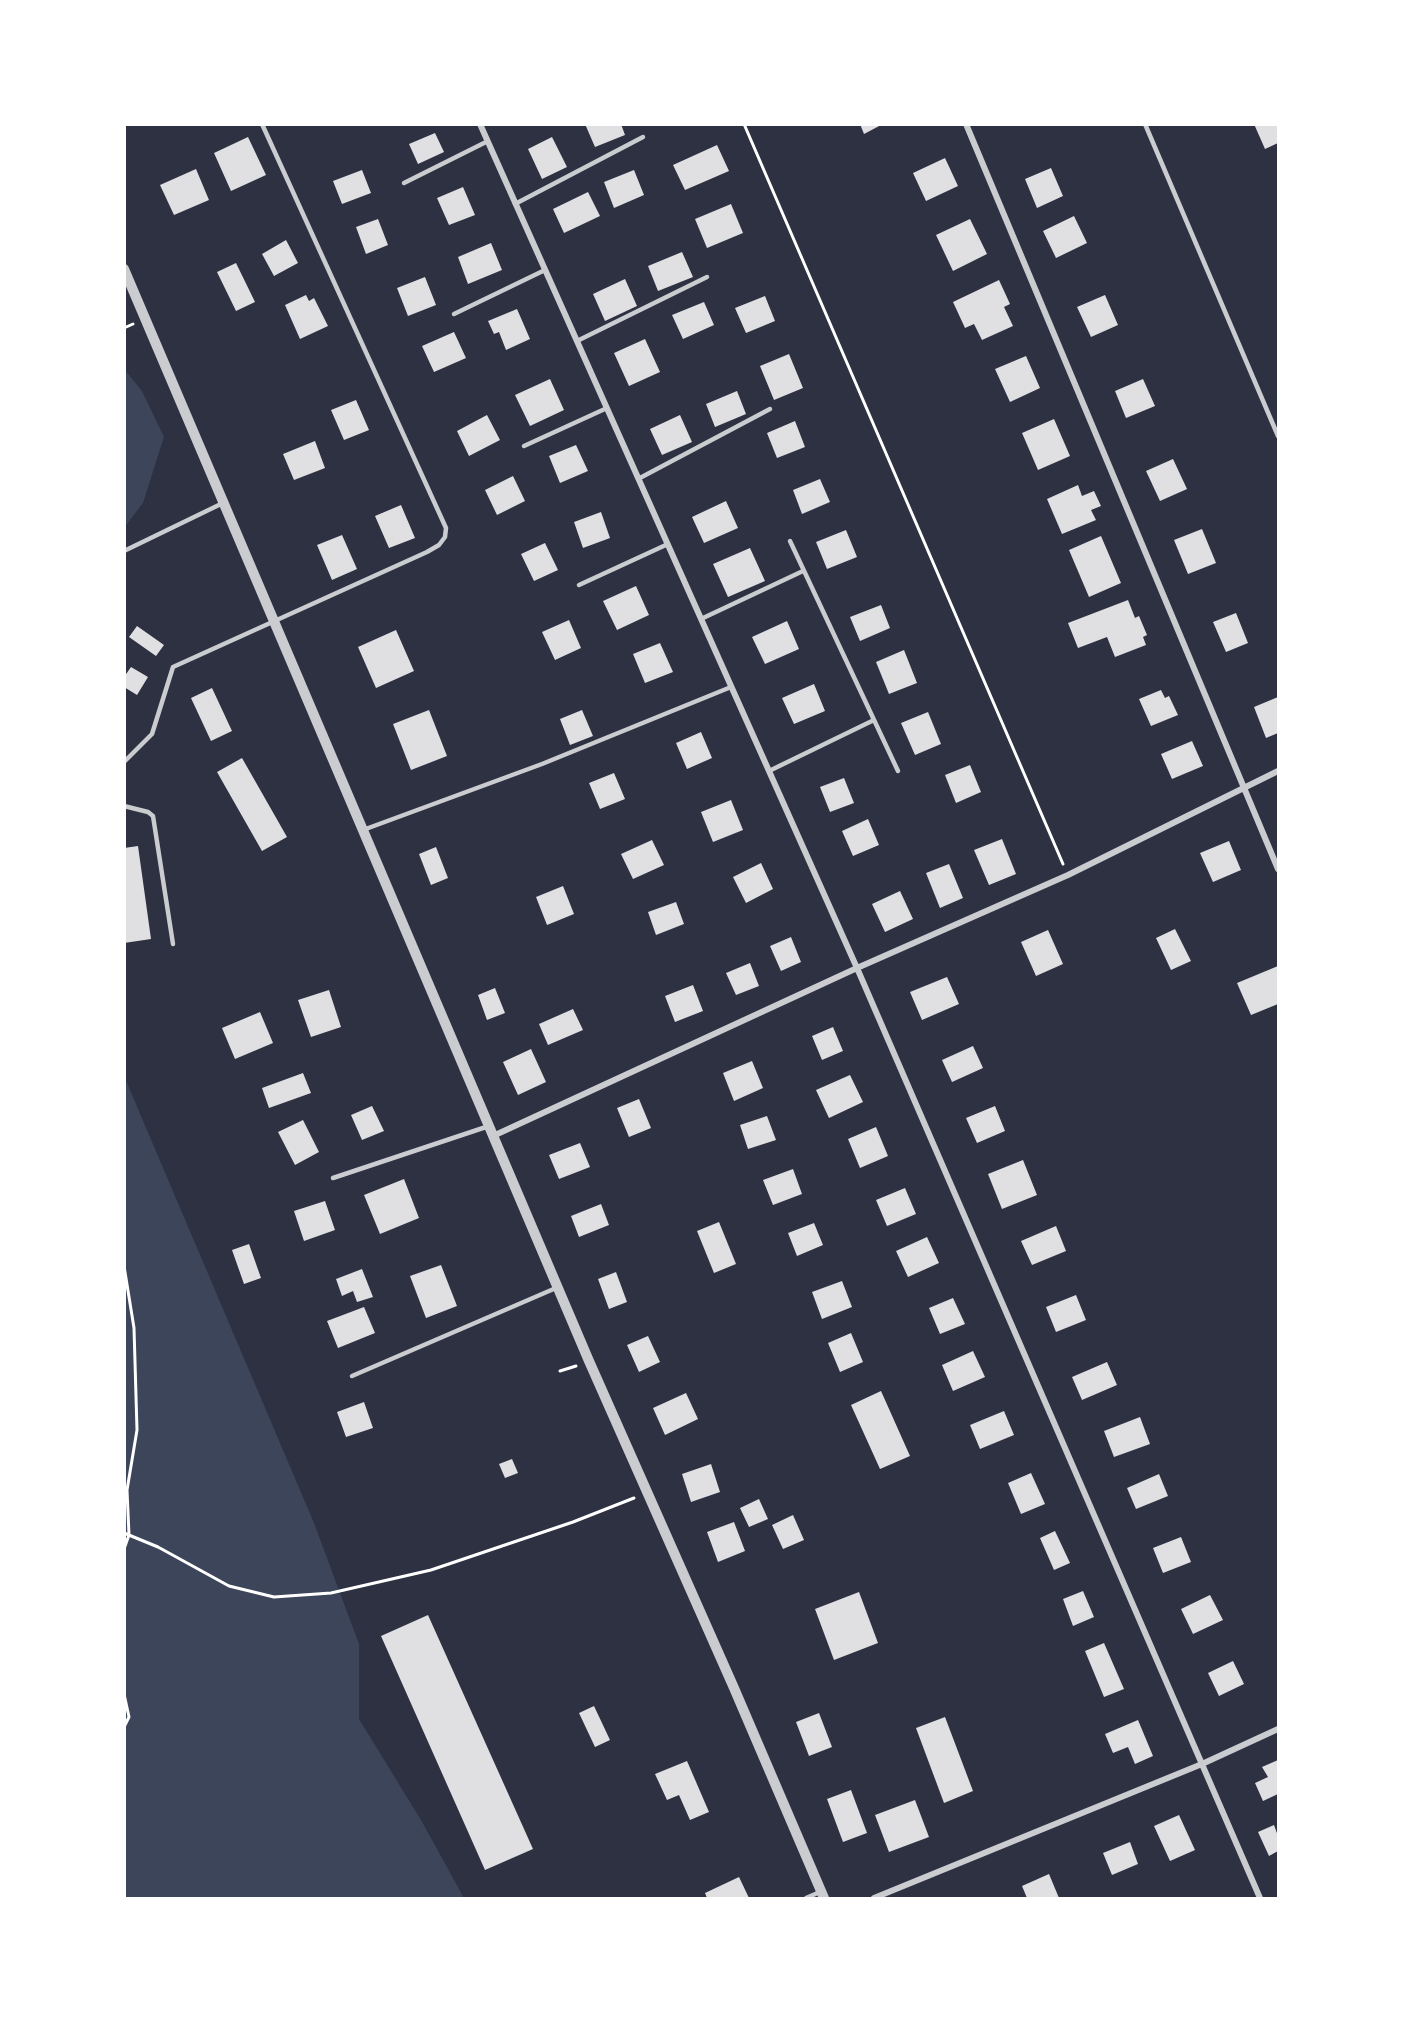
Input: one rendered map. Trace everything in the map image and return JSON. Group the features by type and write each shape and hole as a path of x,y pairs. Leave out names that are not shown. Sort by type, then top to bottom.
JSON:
{"street":[{"path":"480,124 857,969 1260,1899"},
{"path":"966,124 1278,869"},
{"path":"124,269 491,1131 822,1895"},
{"path":"491,1131 1068,875 1278,771"},
{"path":"874,1899 1202,1764 1278,1729"}],"lane":[{"path":"124,762 152,734 173,667 427,552 445,537 446,528 262,124"},
{"path":"1145,124 1278,436"},
{"path":"515,204 643,137"},
{"path":"404,183 488,141"},
{"path":"454,314 545,270"},
{"path":"577,340 707,277"},
{"path":"524,446 607,408"},
{"path":"638,479 770,409"},
{"path":"124,551 223,502"},
{"path":"790,541 898,771"},
{"path":"579,585 668,544"},
{"path":"701,619 803,571"},
{"path":"363,830 542,764 731,687"},
{"path":"769,771 874,720"},
{"path":"124,806 148,812 153,816 173,944"},
{"path":"333,1178 491,1131"},
{"path":"352,1376 558,1287"},
{"path":"806,1899 822,1895"}],"path":[{"path":"744,124 1068,875"},
{"path":"124,1266 134,1328 137,1430 126,1491 127,1534 124,1549"},
{"path":"127,1534 158,1547 229,1586 274,1597 332,1593 431,1570 573,1522 647,1492"},
{"path":"124,1694 129,1717 124,1727"}],"shaded area":[{"path":"125,370 142,391 164,437 143,503 125,525"},
{"path":"124,1076 314,1523 359,1644 359,1719 421,1820 464,1898 125,1898"}],"building":[{"path":"585,124 621,124 625,135 595,147"},
{"path":"860,124 883,124 864,134"},
{"path":"1254,124 1278,124 1278,143 1265,149"},
{"path":"435,133 444,152 418,164 409,144"},
{"path":"248,137 266,175 231,191 214,153"},
{"path":"552,137 567,167 542,179 528,149"},
{"path":"717,145 729,171 685,190 673,165"},
{"path":"945,158 958,186 926,201 913,173"},
{"path":"1051,168 1063,196 1037,208 1025,179"},
{"path":"196,169 209,200 174,215 160,185"},
{"path":"362,170 371,193 342,204 333,181"},
{"path":"634,170 644,195 614,208 604,182"},
{"path":"463,187 475,215 449,225 437,198"},
{"path":"588,192 600,216 564,233 553,209"},
{"path":"731,204 743,233 707,248 695,219"},
{"path":"1074,216 1087,243 1056,258 1043,231"},
{"path":"378,219 388,245 366,254 356,227"},
{"path":"970,219 987,254 953,271 936,235"},
{"path":"286,240 298,263 274,276 262,254"},
{"path":"491,243 502,270 468,284 458,257"},
{"path":"682,252 693,277 658,291 648,266"},
{"path":"236,263 255,302 236,311 217,272"},
{"path":"425,277 436,305 408,316 397,288"},
{"path":"625,279 637,306 605,321 593,294"},
{"path":"999,280 1010,304 1004,307 1013,326 982,340 974,324 965,328 953,302"},
{"path":"306,295 309,301 314,298 328,326 300,339 285,305"},
{"path":"1105,295 1118,325 1091,337 1077,307"},
{"path":"765,296 775,321 746,333 735,308"},
{"path":"704,302 714,325 683,339 672,315"},
{"path":"517,309 530,339 506,350 499,332 494,334 488,321"},
{"path":"454,332 466,358 434,372 422,346"},
{"path":"645,339 660,372 629,386 614,353"},
{"path":"789,354 803,388 774,400 760,366"},
{"path":"1026,356 1040,388 1010,402 995,369"},
{"path":"550,379 564,410 530,426 515,395"},
{"path":"1143,379 1155,406 1126,418 1115,391"},
{"path":"737,391 746,414 715,427 706,404"},
{"path":"356,400 369,430 344,440 331,410"},
{"path":"487,415 500,440 469,456 457,431"},
{"path":"680,415 692,442 662,455 650,429"},
{"path":"1054,419 1070,456 1038,470 1022,433"},
{"path":"795,421 805,447 777,458 767,433"},
{"path":"315,441 325,468 294,480 283,454"},
{"path":"576,445 588,471 560,483 549,456"},
{"path":"1173,459 1187,489 1160,501 1146,471"},
{"path":"513,476 525,501 497,515 485,490"},
{"path":"820,479 830,502 802,514 793,490"},
{"path":"1078,485 1082,496 1094,491 1101,506 1091,510 1096,520 1062,534 1047,499"},
{"path":"726,501 738,528 704,543 692,517"},
{"path":"401,505 415,538 389,548 375,516"},
{"path":"601,512 610,538 583,548 574,522"},
{"path":"1202,529 1216,563 1188,574 1174,540"},
{"path":"846,530 857,557 827,569 816,542"},
{"path":"342,535 357,569 332,580 317,545"},
{"path":"1101,536 1121,583 1089,597 1069,550"},
{"path":"545,543 558,570 534,581 521,554"},
{"path":"750,548 765,581 728,597 713,564"},
{"path":"636,586 649,615 617,630 603,601"},
{"path":"1128,600 1135,618 1139,616 1147,635 1143,637 1146,645 1115,657 1107,637 1078,648 1068,623"},
{"path":"881,605 890,628 860,641 850,617"},
{"path":"1236,613 1248,643 1226,652 1213,622"},
{"path":"569,620 581,648 555,660 542,632"},
{"path":"787,621 799,649 765,664 752,637"},
{"path":"137,626 164,645 156,656 129,637"},
{"path":"396,630 414,671 376,688 358,647"},
{"path":"660,643 673,672 645,683 633,654"},
{"path":"904,650 917,683 889,694 876,662"},
{"path":"131,667 148,677 137,695 124,687 124,677"},
{"path":"814,684 825,711 794,724 782,698"},
{"path":"212,688 232,731 211,741 191,698"},
{"path":"1161,690 1165,698 1169,696 1178,715 1151,726 1139,699"},
{"path":"1278,697 1278,733 1266,738 1254,707"},
{"path":"429,710 447,756 411,770 393,724"},
{"path":"582,710 593,736 570,745 560,719"},
{"path":"928,712 941,744 915,755 901,723"},
{"path":"701,732 712,758 687,769 676,743"},
{"path":"1192,741 1203,766 1172,779 1161,754"},
{"path":"242,758 287,837 262,851 217,772"},
{"path":"970,765 981,792 956,803 945,775"},
{"path":"614,773 625,799 600,809 589,783"},
{"path":"844,778 854,803 830,812 820,787"},
{"path":"731,800 743,830 713,842 701,812"},
{"path":"868,819 879,845 853,856 842,831"},
{"path":"1002,839 1016,874 989,885 974,850"},
{"path":"652,840 664,865 633,879 621,854"},
{"path":"1229,841 1241,870 1213,882 1200,853"},
{"path":"138,846 151,939 124,943 124,848"},
{"path":"436,847 448,878 431,885 419,854"},
{"path":"761,863 773,889 746,903 733,877"},
{"path":"949,864 963,898 940,908 926,873"},
{"path":"563,886 574,914 547,925 536,897"},
{"path":"900,891 913,919 885,932 872,904"},
{"path":"676,902 684,924 656,935 648,912"},
{"path":"1175,929 1191,961 1171,970 1156,938"},
{"path":"1048,930 1063,964 1036,976 1021,942"},
{"path":"791,937 801,962 781,971 770,946"},
{"path":"750,963 759,986 736,995 726,973"},
{"path":"1278,966 1278,1004 1251,1015 1237,983"},
{"path":"947,977 959,1004 922,1020 910,992"},
{"path":"693,985 703,1011 675,1022 665,996"},
{"path":"495,988 505,1013 487,1020 478,995"},
{"path":"329,990 341,1027 311,1037 298,1000"},
{"path":"573,1009 583,1030 548,1045 539,1024"},
{"path":"260,1012 273,1043 235,1059 222,1028"},
{"path":"833,1027 843,1051 822,1060 812,1036"},
{"path":"973,1046 983,1068 952,1082 942,1060"},
{"path":"531,1049 546,1082 518,1095 503,1062"},
{"path":"752,1061 763,1088 734,1101 723,1073"},
{"path":"303,1073 311,1093 269,1108 262,1088"},
{"path":"850,1075 863,1102 829,1118 816,1090"},
{"path":"639,1099 651,1128 629,1137 617,1108"},
{"path":"372,1106 384,1131 362,1140 351,1115"},
{"path":"995,1106 1005,1131 977,1143 966,1118"},
{"path":"767,1116 776,1140 748,1149 740,1125"},
{"path":"303,1120 319,1152 295,1165 278,1132"},
{"path":"876,1127 888,1156 860,1168 848,1139"},
{"path":"580,1143 590,1167 559,1179 549,1155"},
{"path":"1023,1160 1037,1195 1002,1209 988,1174"},
{"path":"793,1169 802,1194 773,1205 763,1180"},
{"path":"404,1179 419,1218 380,1234 364,1195"},
{"path":"905,1188 916,1214 887,1226 876,1200"},
{"path":"325,1201 335,1230 304,1241 294,1211"},
{"path":"601,1204 609,1225 579,1237 571,1216"},
{"path":"719,1222 736,1264 714,1273 697,1231"},
{"path":"814,1223 823,1245 797,1256 788,1233"},
{"path":"1056,1226 1066,1251 1032,1265 1021,1241"},
{"path":"927,1237 939,1263 908,1277 896,1251"},
{"path":"249,1244 261,1278 244,1284 232,1250"},
{"path":"441,1265 457,1306 426,1318 410,1276"},
{"path":"362,1269 373,1297 357,1302 353,1291 342,1296 336,1279"},
{"path":"616,1272 627,1302 609,1309 598,1279"},
{"path":"842,1281 852,1307 822,1319 812,1292"},
{"path":"1076,1295 1086,1320 1056,1332 1046,1307"},
{"path":"953,1298 965,1324 940,1334 929,1308"},
{"path":"364,1307 375,1333 338,1348 327,1321"},
{"path":"851,1333 863,1362 840,1372 828,1343"},
{"path":"648,1336 660,1362 639,1372 627,1345"},
{"path":"973,1351 985,1377 953,1391 942,1365"},
{"path":"1107,1362 1117,1385 1082,1400 1072,1377"},
{"path":"881,1391 910,1456 880,1469 851,1405"},
{"path":"686,1393 698,1419 665,1435 653,1408"},
{"path":"364,1402 373,1428 346,1437 337,1412"},
{"path":"1004,1411 1014,1435 980,1449 970,1425"},
{"path":"1140,1417 1150,1444 1114,1457 1104,1431"},
{"path":"512,1459 518,1473 505,1478 499,1464"},
{"path":"711,1464 720,1492 691,1502 682,1474"},
{"path":"1031,1473 1045,1504 1021,1514 1008,1483"},
{"path":"1159,1474 1168,1496 1136,1509 1127,1488"},
{"path":"759,1499 768,1519 749,1527 740,1508"},
{"path":"793,1515 804,1540 783,1549 772,1525"},
{"path":"734,1522 745,1551 718,1562 707,1532"},
{"path":"1055,1531 1070,1563 1054,1570 1040,1538"},
{"path":"1181,1537 1191,1562 1163,1573 1153,1548"},
{"path":"1083,1591 1094,1617 1073,1626 1063,1599"},
{"path":"859,1592 878,1643 834,1660 815,1609"},
{"path":"1210,1595 1223,1620 1193,1634 1181,1609"},
{"path":"428,1615 533,1849 485,1870 381,1636"},
{"path":"1104,1643 1124,1689 1104,1697 1085,1651"},
{"path":"1233,1661 1244,1684 1219,1696 1208,1673"},
{"path":"594,1706 610,1740 595,1747 579,1713"},
{"path":"819,1713 832,1747 809,1756 796,1722"},
{"path":"945,1717 973,1791 944,1803 916,1728"},
{"path":"1138,1720 1153,1756 1135,1764 1128,1747 1113,1753 1105,1734"},
{"path":"1278,1760 1278,1794 1263,1801 1255,1783 1268,1777 1262,1767"},
{"path":"687,1761 709,1812 690,1820 679,1795 667,1800 655,1774"},
{"path":"851,1790 867,1833 843,1842 827,1799"},
{"path":"915,1800 929,1837 889,1852 875,1815"},
{"path":"1179,1815 1195,1850 1170,1861 1154,1826"},
{"path":"1274,1825 1278,1836 1278,1851 1269,1856 1258,1832"},
{"path":"1130,1842 1138,1864 1112,1875 1103,1853"},
{"path":"1049,1874 1059,1898 1027,1898 1022,1886"},
{"path":"739,1877 749,1898 707,1898 705,1893"}]}
